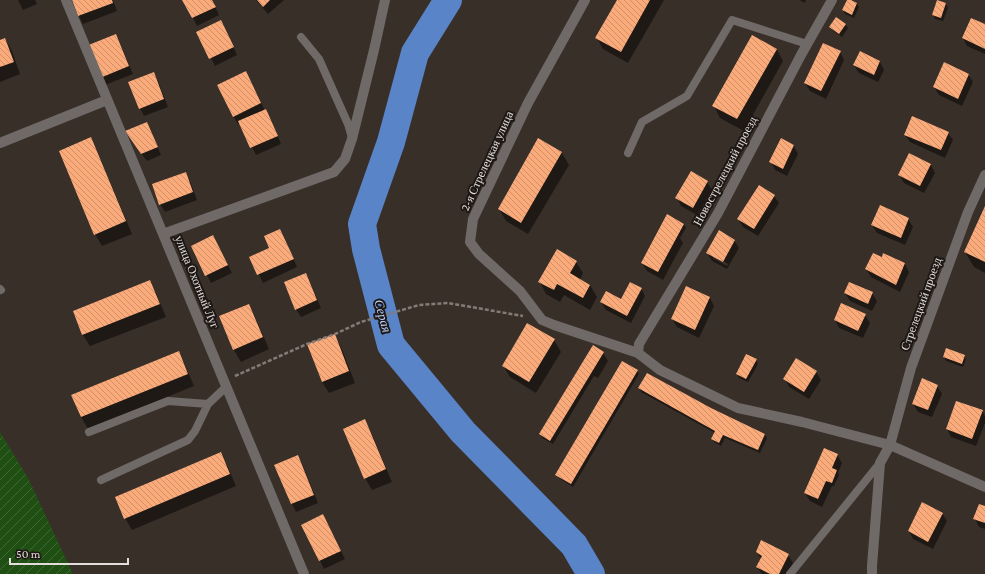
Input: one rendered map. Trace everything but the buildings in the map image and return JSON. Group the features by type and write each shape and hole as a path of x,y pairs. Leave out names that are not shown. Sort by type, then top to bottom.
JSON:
{"street":[{"name":"улица Охотный Луг","path":"66,0 304,574"},
{"path":"163,234 334,172 345,159 352,139 374,50 384,0"},
{"name":"2-я Стрелецкая улица","path":"542,320 520,291 479,254 470,242 473,219 528,103 585,0"},
{"name":"Новострелецкий проезд","path":"638,353 639,344 718,213 807,44 832,0"},
{"path":"0,144 107,100"},
{"name":"Стрелецкий проезд","path":"880,463 890,444 911,368 968,212 985,175"},
{"path":"542,320 638,353 660,370 738,408 890,444 985,487"},
{"path":"872,574 880,463"}],"lane":[{"path":"628,153 642,122 687,96 732,20 807,44"},
{"path":"300,36 319,59 348,124 352,139"},
{"path":"101,480 188,440 195,431 208,404 225,384"},
{"path":"89,432 168,401 208,404"},
{"path":"790,574 880,463"}],"path":[{"path":"225,384 307,344 361,322 419,305 448,303 542,320"}],"green space":[{"path":"0,432 28,478 73,574 0,574"}],"waterway":[{"name":"Серая","path":"448,0 415,53 391,142 362,224 366,249 391,345 463,432 574,545 591,574"}]}
